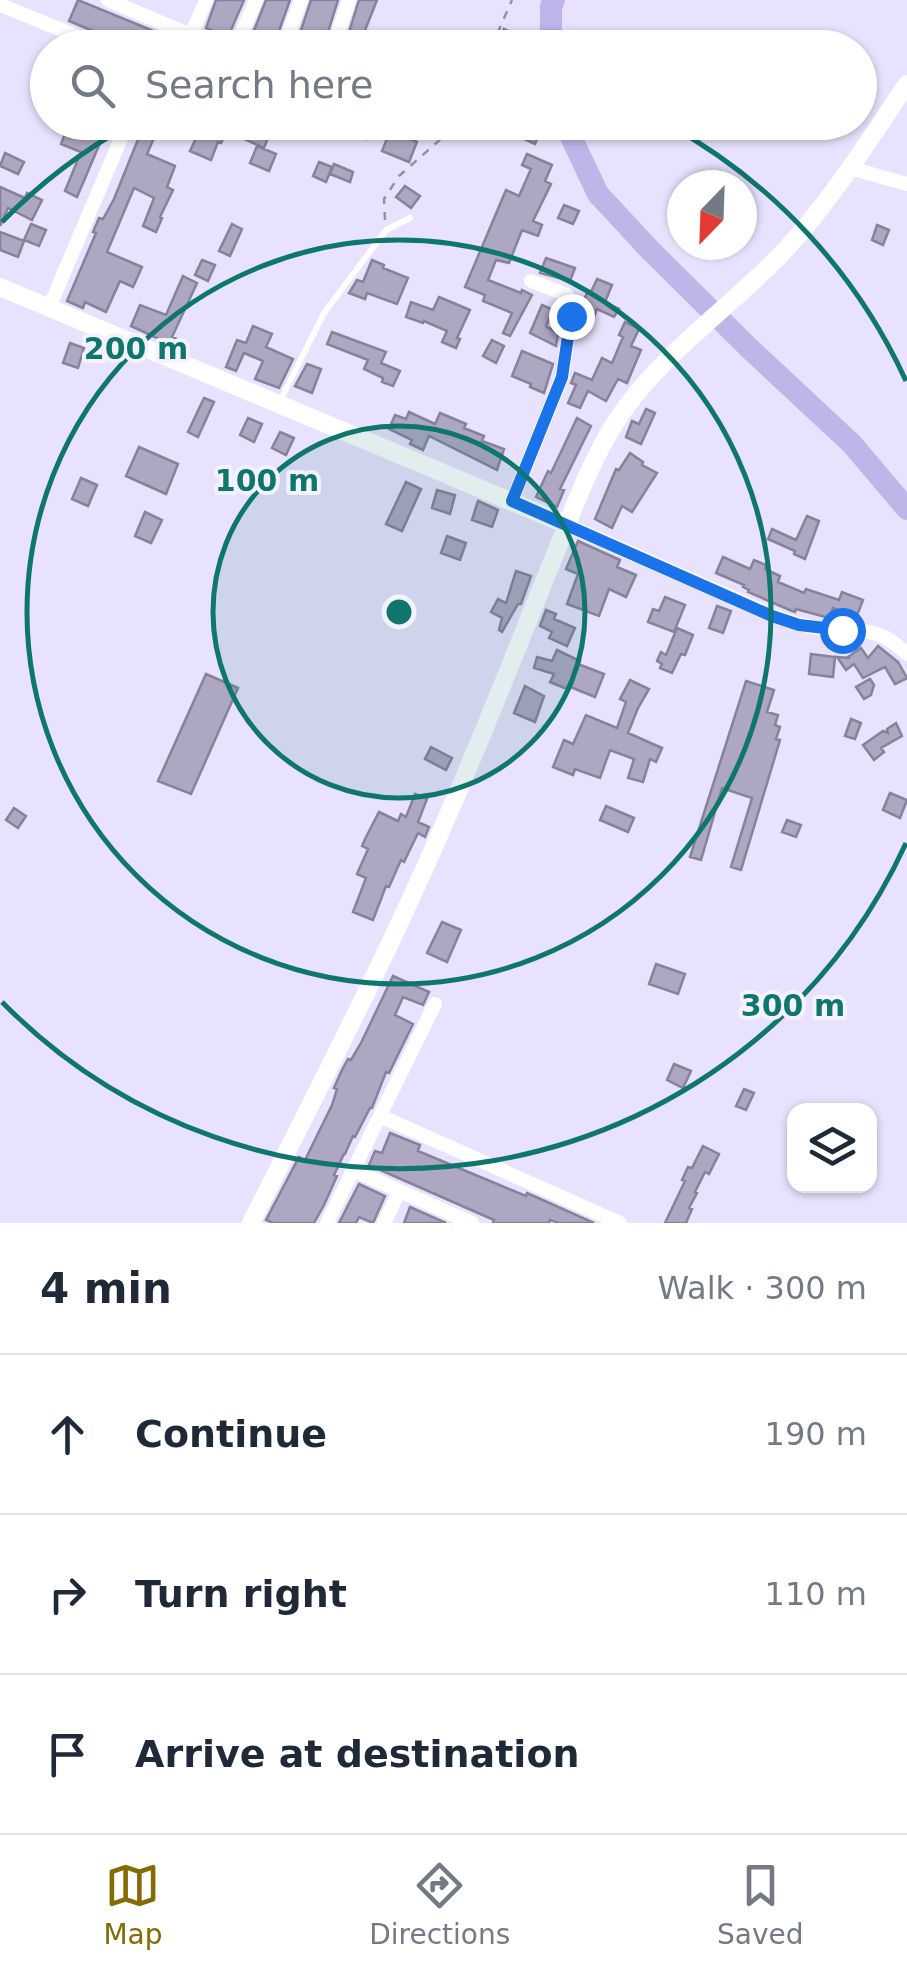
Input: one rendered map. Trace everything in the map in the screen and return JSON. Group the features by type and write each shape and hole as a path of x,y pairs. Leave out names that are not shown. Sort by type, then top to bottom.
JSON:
{"street":[{"path":"108,0 179,30"},
{"path":"193,30 206,0"},
{"path":"243,30 256,0"},
{"path":"290,30 301,0"},
{"path":"339,30 349,0"},
{"path":"2,6 61,30"},
{"path":"877,128 907,84"},
{"path":"49,308 120,140"},
{"path":"250,1223 348,1032 414,891 566,526 618,419 673,356 788,247 831,196 869,140"},
{"path":"850,168 907,184"},
{"path":"512,501 562,377 573,305 568,295 531,281"},
{"path":"0,287 512,501 772,616 822,629 879,633 907,654"},
{"path":"326,1223 434,1004"},
{"path":"380,1116 620,1223"},
{"path":"353,1170 472,1223"},
{"path":"384,1223 399,1192"}],"lane":[{"path":"279,404 324,313 386,230 410,218"}],"path":[{"path":"499,30 512,0"},
{"path":"386,230 384,199 399,176 440,140"}],"building":[{"path":"78,0 151,30 91,30 69,21"},
{"path":"216,0 244,0 231,30 206,28"},
{"path":"266,0 290,0 279,30 254,30"},
{"path":"311,0 338,0 329,30 301,30"},
{"path":"359,0 377,0 365,30 350,30"},
{"path":"62,140 101,140 77,197 65,191 81,152 61,144"},
{"path":"138,140 153,140 147,154 175,166 167,187 173,190 162,218 156,232 143,226 154,198 134,188 107,252 142,267 133,287 120,281 106,312 85,302 83,308 67,301 99,218 103,219"},
{"path":"195,140 222,140 211,160 190,151"},
{"path":"247,140 267,140 264,148"},
{"path":"386,140 417,142 409,162 382,151"},
{"path":"257,146 276,154 269,171 250,163"},
{"path":"5,153 24,162 18,174 0,166"},
{"path":"527,154 552,165 545,181 551,184 533,221 542,225 538,236 522,230 509,263 496,260 488,280 532,295 510,336 503,333 512,313 483,301 485,295 465,287 506,190 519,196 531,169 522,165"},
{"path":"319,162 332,167 326,182 313,176"},
{"path":"334,164 353,172 350,182 330,174"},
{"path":"405,186 420,196 411,208 396,197"},
{"path":"0,187 25,198 27,193 42,200 32,220 8,208 0,226"},
{"path":"564,205 579,211 573,224 558,218"},
{"path":"31,224 46,230 39,246 24,240"},
{"path":"232,224 242,229 230,256 219,251"},
{"path":"877,225 889,230 883,245 872,240"},
{"path":"0,232 24,241 18,257 0,250"},
{"path":"546,258 575,268 570,281 540,273"},
{"path":"202,260 215,265 208,281 195,275"},
{"path":"372,260 408,278 397,304 367,293 365,299 349,293 357,280 363,282"},
{"path":"183,276 197,283 172,337 186,343 183,350 131,326 140,305 166,315"},
{"path":"597,279 612,285 605,302 619,309 614,317 597,309 588,332 580,329 586,309 583,302"},
{"path":"439,297 470,310 456,348 442,342 447,331 406,317 411,302 433,310"},
{"path":"542,305 553,310 546,326 558,334 556,346 530,333"},
{"path":"625,322 639,329 631,346 641,350 627,383 618,379 606,401 588,391 580,408 568,403 576,385 571,383 575,373 592,380 602,358 612,363"},
{"path":"253,326 272,334 266,347 293,359 279,388 255,379 263,361 244,353 236,371 226,367 237,340 246,343"},
{"path":"332,332 386,352 381,363 400,371 393,386 364,369 368,360 327,344"},
{"path":"492,340 504,346 496,363 483,356"},
{"path":"70,343 84,348 78,368 63,363"},
{"path":"522,351 553,364 544,393 512,376"},
{"path":"307,364 321,369 312,393 295,386"},
{"path":"204,398 214,402 198,437 188,432"},
{"path":"646,409 655,413 641,444 626,437 632,421 639,424"},
{"path":"409,412 435,424 440,413 484,436 482,441 504,449 497,470 429,436 423,450 389,429 395,415 406,419"},
{"path":"248,418 262,424 254,442 240,435"},
{"path":"577,418 591,426 560,489 564,490 557,507 536,497"},
{"path":"280,432 294,438 286,455 272,448"},
{"path":"139,447 178,464 166,494 126,476"},
{"path":"630,453 657,473 632,512 622,506 612,528 595,519 616,469"},
{"path":"81,478 97,485 88,506 72,499"},
{"path":"406,482 421,489 402,531 386,524"},
{"path":"437,490 455,495 450,514 432,508"},
{"path":"478,501 498,510 492,527 472,520"},
{"path":"145,512 162,520 151,543 135,536"},
{"path":"807,516 819,521 805,559 768,539 772,529 796,540"},
{"path":"447,536 466,543 460,560 441,553"},
{"path":"578,541 620,560 617,567 636,575 626,597 609,589 599,616 567,604 578,574 566,569"},
{"path":"723,557 750,569 754,560 766,565 765,569 780,576 778,582 804,593 806,589 839,600 842,592 863,600 856,618 833,608 829,618 796,609 795,612 716,573"},
{"path":"516,571 531,576 521,604 502,632 502,618 491,612 498,599 506,603"},
{"path":"665,597 685,605 674,632 648,622 653,609 659,611"},
{"path":"717,606 731,611 723,633 709,628"},
{"path":"546,610 556,614 554,619 575,628 567,646 549,638 552,632 540,626"},
{"path":"677,628 693,635 672,673 660,668 662,664 657,661 661,652 666,655"},
{"path":"878,646 898,662 907,678 895,684 885,667 863,678 854,664 846,670 837,657 850,658 861,648 868,658"},
{"path":"557,650 604,674 595,697 550,682 554,674 534,668 537,657 552,661"},
{"path":"811,654 835,657 833,677 809,674"},
{"path":"206,674 238,688 191,794 158,781"},
{"path":"870,679 874,685 871,695 864,699 856,687"},
{"path":"630,680 649,689 628,733 662,748 656,762 650,759 643,782 628,778 634,759 610,750 600,778 575,769 573,775 553,767 564,740 573,744 586,715 617,728 626,702 620,699"},
{"path":"746,681 774,690 767,712 778,715 776,739 780,740 741,870 731,867 752,798 722,788 701,860 690,857"},
{"path":"525,686 544,696 535,722 514,713"},
{"path":"851,719 861,723 855,739 845,736"},
{"path":"896,723 902,736 881,748 884,752 874,760 863,745 883,731 888,733 887,729"},
{"path":"431,747 452,758 446,770 425,759"},
{"path":"890,793 907,800 900,818 883,810"},
{"path":"415,794 427,799 418,822 429,827 425,837 418,833 404,862 401,860 373,920 353,912 366,878 357,874 368,849 362,846 379,812 398,821 401,814 406,817"},
{"path":"606,806 634,818 628,832 600,820"},
{"path":"14,808 26,816 18,828 6,820"},
{"path":"787,820 801,825 796,837 782,832"},
{"path":"442,922 461,930 447,962 427,953"},
{"path":"656,964 685,974 678,994 649,984"},
{"path":"393,976 429,992 423,1005 403,997 395,1015 413,1024 389,1073 386,1072 372,1108 344,1154 324,1205 314,1223 266,1220 299,1157 305,1160 332,1105 341,1072 361,1043"},
{"path":"674,1064 691,1071 683,1088 667,1080"},
{"path":"744,1089 754,1093 746,1110 736,1106"},
{"path":"390,1133 420,1145 418,1151 594,1223 493,1223 494,1220 369,1165 375,1151 382,1153"},
{"path":"703,1146 719,1154 695,1192 686,1223 665,1223 688,1167 692,1168"},
{"path":"359,1184 385,1196 373,1223 359,1217 356,1223 339,1223"},
{"path":"410,1207 446,1223 404,1223"}],"waterway":[{"path":"551,30 554,0"},
{"path":"572,140 598,194 749,348 852,444 907,509"}],"route":[{"path":"571,316 562,377 512,501 772,616 799,625 842,630"}]}
